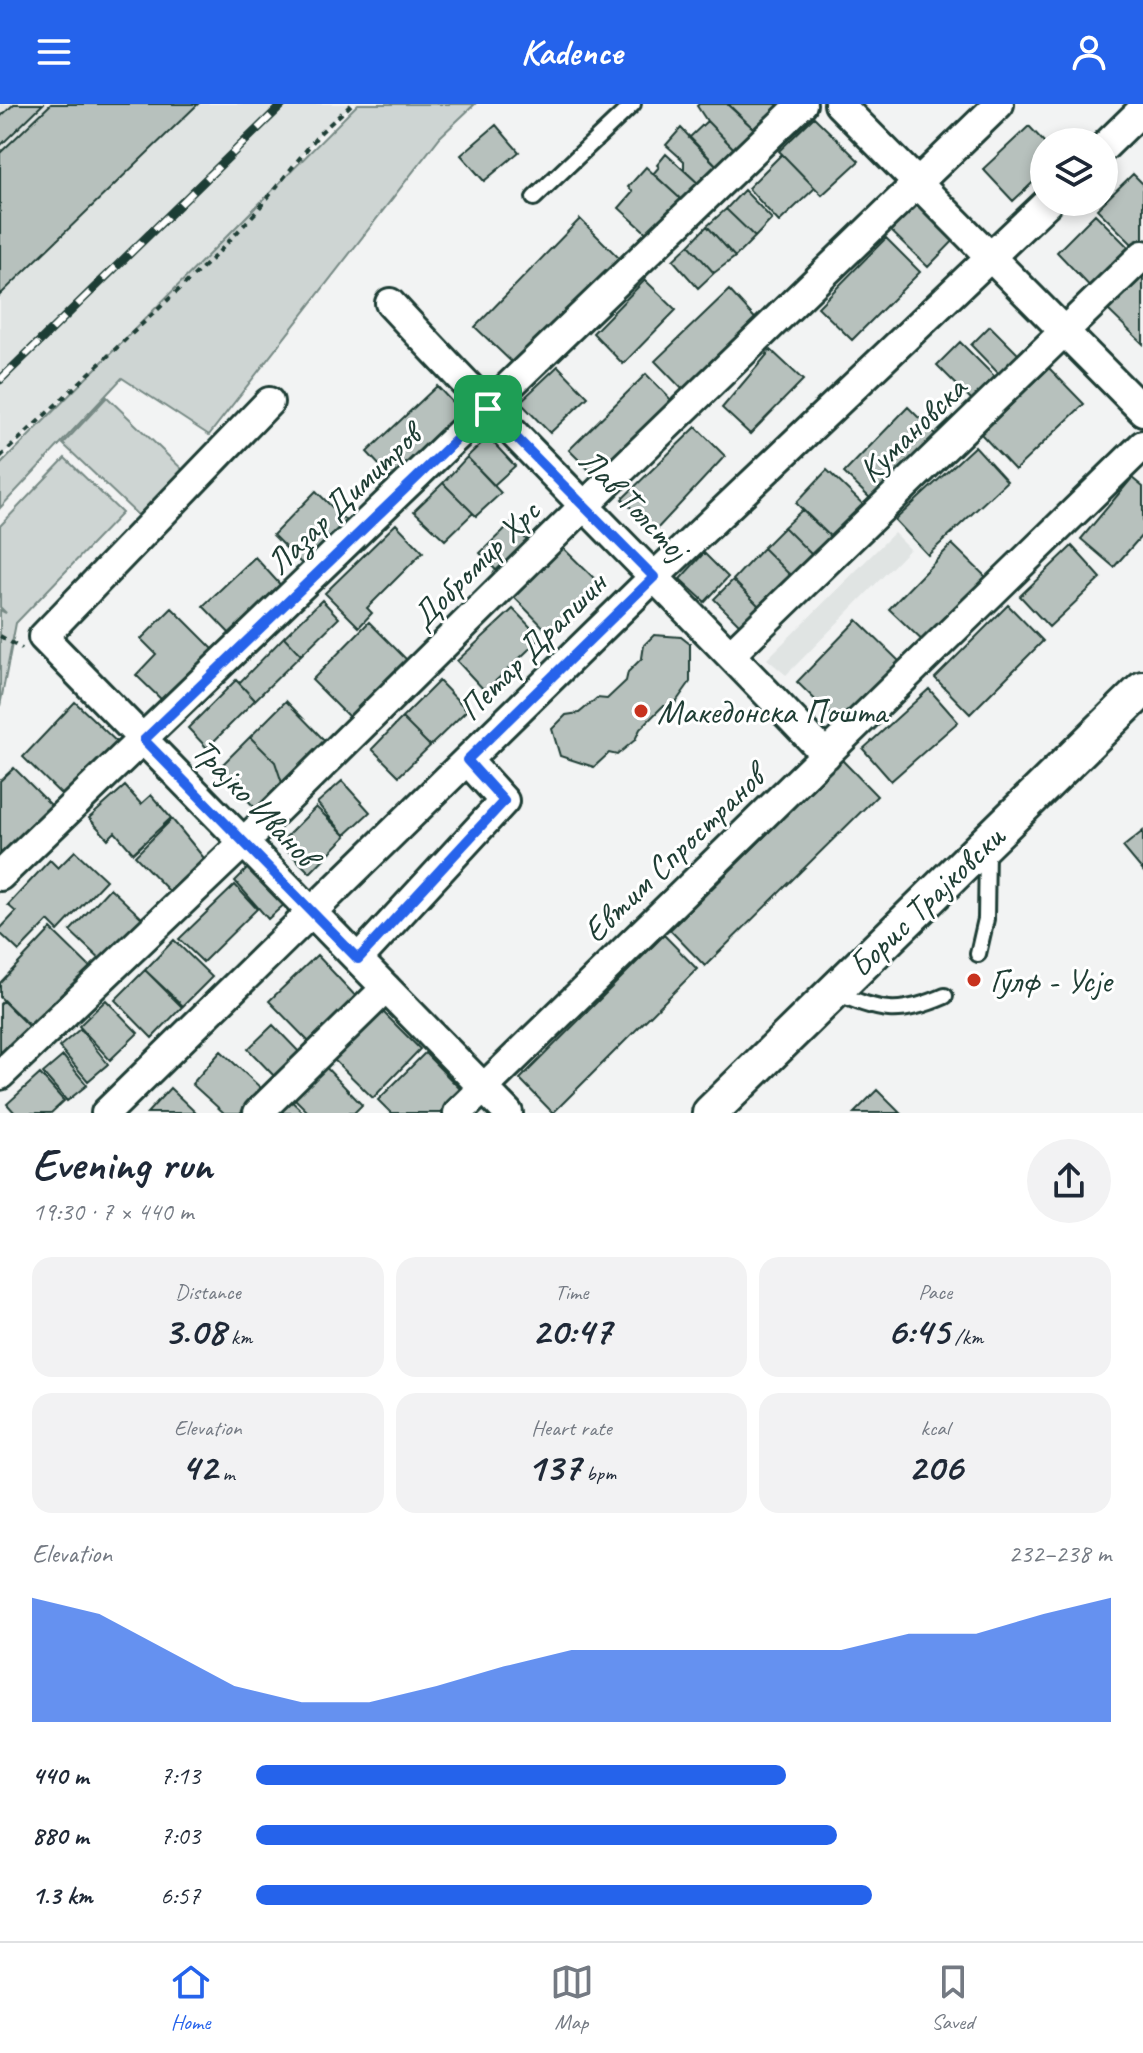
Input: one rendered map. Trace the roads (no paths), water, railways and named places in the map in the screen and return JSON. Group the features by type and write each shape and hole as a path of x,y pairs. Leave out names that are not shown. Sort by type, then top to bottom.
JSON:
{"street":[{"name":"Лазар Димитров","path":"0,876 802,104"},
{"path":"839,104 1143,411"},
{"name":"Добромир Хрс","path":"0,1075 244,842 585,505 999,104"},
{"path":"1118,133 1143,109"},
{"name":"Петар Драпшин","path":"106,1113 654,577 1033,216"},
{"name":"Кумановска","path":"731,654 1143,255"},
{"name":"Лав Толстој","path":"390,303 488,409 731,654 826,755"},
{"name":"Трајко Иванов","path":"269,402 43,637 508,1113"},
{"name":"Евтим Спространов","path":"458,1113 1143,445"},
{"name":"Борис Трајковски","path":"710,1113 1143,689"},
{"path":"358,959 504,801 467,760"},
{"path":"258,1113 386,988"}],"lane":[{"path":"534,198 633,104"},
{"path":"978,954 986,919 988,841"},
{"path":"834,992 874,1009 900,1010 924,1006 945,996"}],"railway":[{"path":"0,380 283,104"}],"place":[{"name":"Македонска Пошта","path":"641,711"},
{"name":"Гулф - Усје","path":"974,980"}]}
